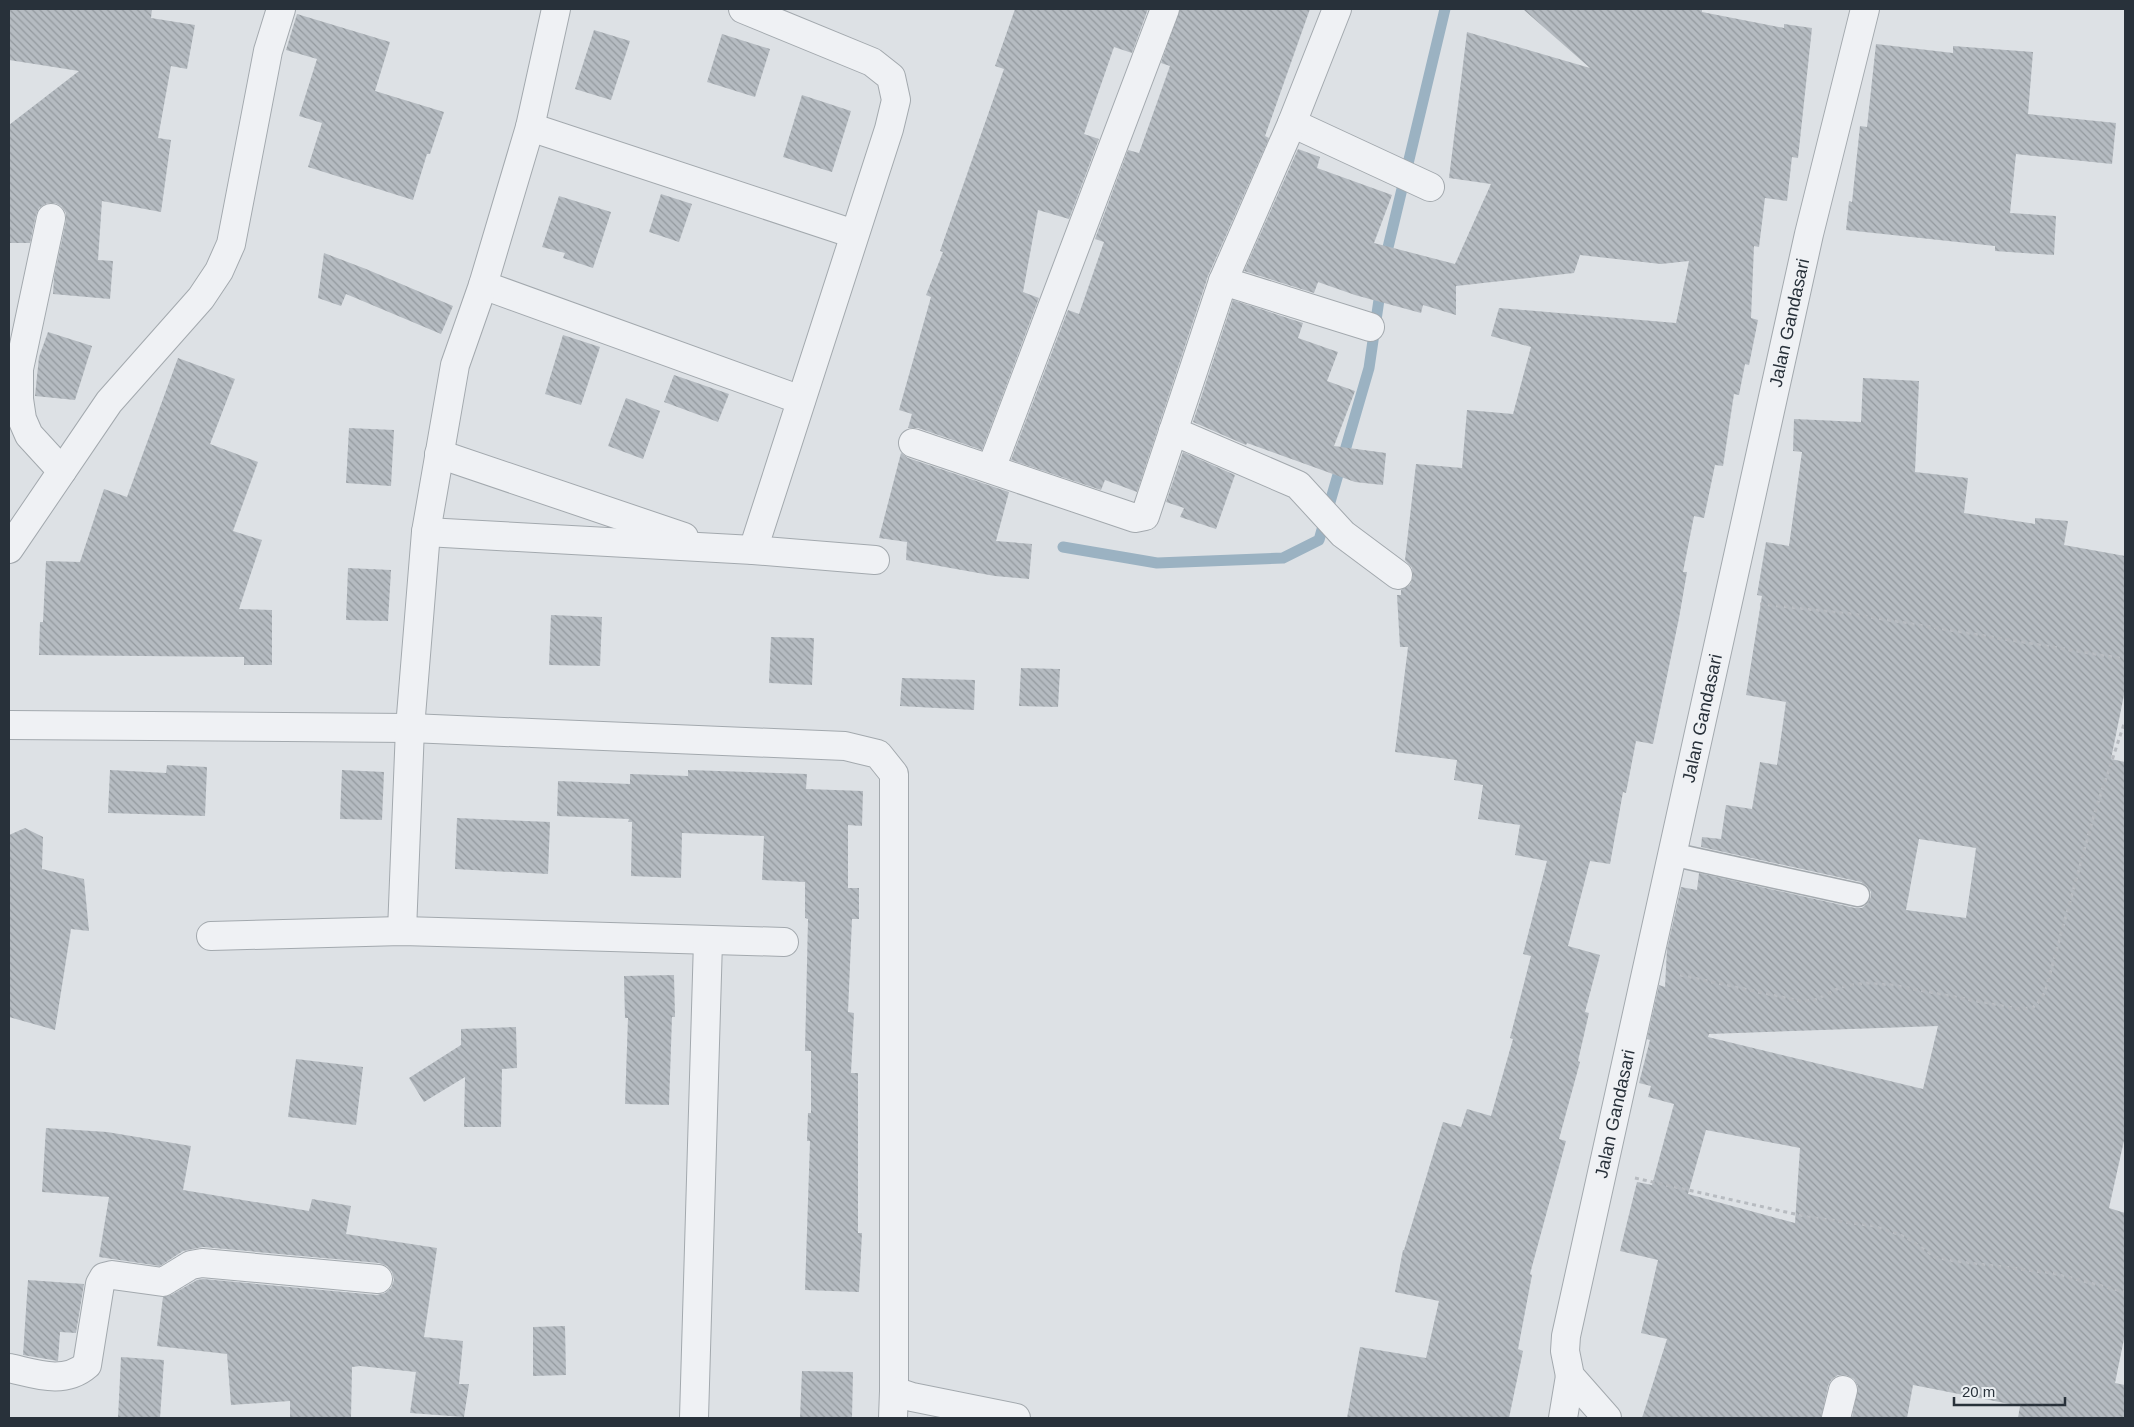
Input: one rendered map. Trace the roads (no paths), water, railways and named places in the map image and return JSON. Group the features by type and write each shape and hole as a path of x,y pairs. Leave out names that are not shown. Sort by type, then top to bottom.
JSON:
{"street":[{"path":"9,549 109,402 201,298 220,271 231,244 268,51 281,9"},
{"path":"402,931 410,728 426,532 439,454 455,365 483,285 530,128 556,9"},
{"path":"743,9 872,62 891,77 896,100 889,129 753,550"},
{"path":"991,469 1165,9"},
{"path":"913,443 1135,518 1143,518 1147,513 1172,431 1224,281 1292,123 1337,9"},
{"name":"Jalan Gandasari","path":"1570,1376 1565,1351 1566,1336 1806,243 1865,9"},
{"path":"1292,123 1413,179"},
{"path":"530,128 854,234"},
{"path":"51,218 19,369 19,399 22,419 29,435 62,471"},
{"path":"1224,281 1370,327"},
{"path":"483,285 801,400"},
{"path":"1172,431 1298,484 1343,534 1398,575"},
{"path":"439,454 718,548"},
{"path":"426,532 753,550 875,560"},
{"path":"9,724 410,728 845,746 878,754 894,774 893,1418"},
{"path":"211,936 402,931 784,942"},
{"path":"694,1418 708,941"},
{"path":"9,1368 44,1376 68,1377 78,1373 87,1365 100,1284 104,1277 112,1275 163,1282 191,1265 202,1263 378,1279"},
{"path":"1563,1418 1570,1376"},
{"path":"1570,1376 1607,1418"},
{"path":"894,1390 919,1398 1016,1418"},
{"path":"1836,1418 1843,1390"}],"lane":[{"path":"1671,854 1858,895"}],"waterway":[{"path":"1385,260 1445,9"},
{"path":"1063,547 1157,563 1283,558 1319,540 1369,368 1381,286"}]}
